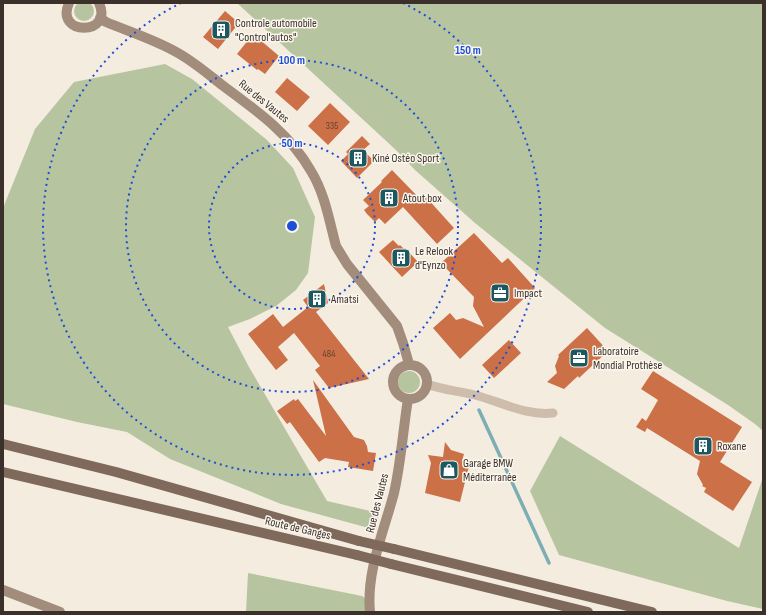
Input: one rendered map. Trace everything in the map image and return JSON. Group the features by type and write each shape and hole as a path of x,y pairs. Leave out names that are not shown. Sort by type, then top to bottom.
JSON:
{"main road":[{"path":"3,444 116,472 359,541 652,612"},
{"name":"Route de Ganges","path":"3,472 356,555 588,612"}],"street":[{"path":"68,3 68,17 72,24 78,27 89,28 96,24 100,18 101,10 99,3"},
{"name":"Rue des Vautes","path":"100,18 178,53 191,61 282,132 312,172 328,211 338,251 397,326 404,343 409,364"},
{"path":"409,364 417,366 424,372 427,384 422,394 418,397 408,399 397,393 392,381 397,370 409,364"},
{"path":"427,384 474,395 522,411 538,414 553,413"},
{"name":"Rue des Vautes","path":"370,612 369,602 372,576 377,551 398,475 408,399"},
{"path":"3,590 60,612"}],"green space":[{"path":"84,1 91,4 94,11 91,18 84,21 77,18 74,11 77,4"},
{"path":"237,3 763,3 763,431 728,405 605,328 475,223 415,170 397,151"},
{"path":"165,64 192,79 267,140 293,168 315,217 308,273 296,290 276,306 250,319 228,327 249,367 327,501 379,513 376,530 281,504 170,459 127,432 77,422 3,404 3,208 35,129 74,82"},
{"path":"405,371 413,371 420,378 420,386 413,393 405,393 398,386 398,378"},
{"path":"560,436 739,548 763,477 763,609 727,601 559,555 530,491"},
{"path":"248,573 362,596 369,601 370,612 246,612"}],"building":[{"name":"Controle automobile \"Control'autos\"","path":"225,11 239,23 218,49 203,37"},
{"path":"253,34 279,56 265,74 258,69 257,70 237,54"},
{"path":"287,78 310,97 297,111 275,92"},
{"path":"330,103 350,122 328,145 308,126"},
{"name":"Kiné Ostéo Sport","path":"362,136 370,144 363,150 374,161 357,178 341,161 348,154 346,152"},
{"path":"392,170 422,201 426,197 454,228 437,244 403,207 385,224 379,218 375,222 364,210 369,206 363,200"},
{"name":"Impact","path":"474,233 502,263 508,258 535,288 460,359 433,328 450,313 456,320 463,318 484,327 473,306 474,297 441,263"},
{"name":"Le Relook d'Eynzo","path":"393,240 399,246 400,245 404,249 405,248 418,262 402,277 379,252"},
{"path":"324,284 328,303 316,312 369,379 329,388 315,370 320,366 294,333 278,347 288,360 276,370 248,334 273,314 283,327 308,307 303,300"},
{"name":"Laboratoire Mondial Prothèse","path":"587,328 608,351 579,378 578,376 564,389 547,382 557,373 555,366 559,356 558,355"},
{"path":"509,340 521,353 494,378 482,365"},
{"name":"Roxane","path":"653,371 742,427 720,462 752,482 733,511 704,492 706,488 702,486 703,485 697,474 700,461 647,428 645,432 636,427 642,418 646,421 658,400 641,389"},
{"path":"313,380 354,437 364,440 368,452 376,453 373,471 348,467 349,462 325,458 319,462 290,422 287,424 277,411 294,399 295,401 298,399 326,436"},
{"name":"Garage BMW Méditerranée","path":"445,442 451,450 464,454 462,461 470,462 460,502 425,493 431,463 428,455 443,457"}],"waterway":[{"path":"479,410 549,563"}],"place":[{"name":"Controle automobile \"Control'autos\"","path":"221,30"},
{"name":"Kiné Ostéo Sport","path":"358,158"},
{"name":"Atout box","path":"389,198"},
{"name":"Le Relook d'Eynzo","path":"401,258"},
{"name":"Impact","path":"500,293"},
{"name":"Amatsi","path":"317,299"},
{"name":"Laboratoire Mondial Prothèse","path":"579,358"},
{"name":"Roxane","path":"703,446"},
{"name":"Garage BMW Méditerranée","path":"449,470"}]}
